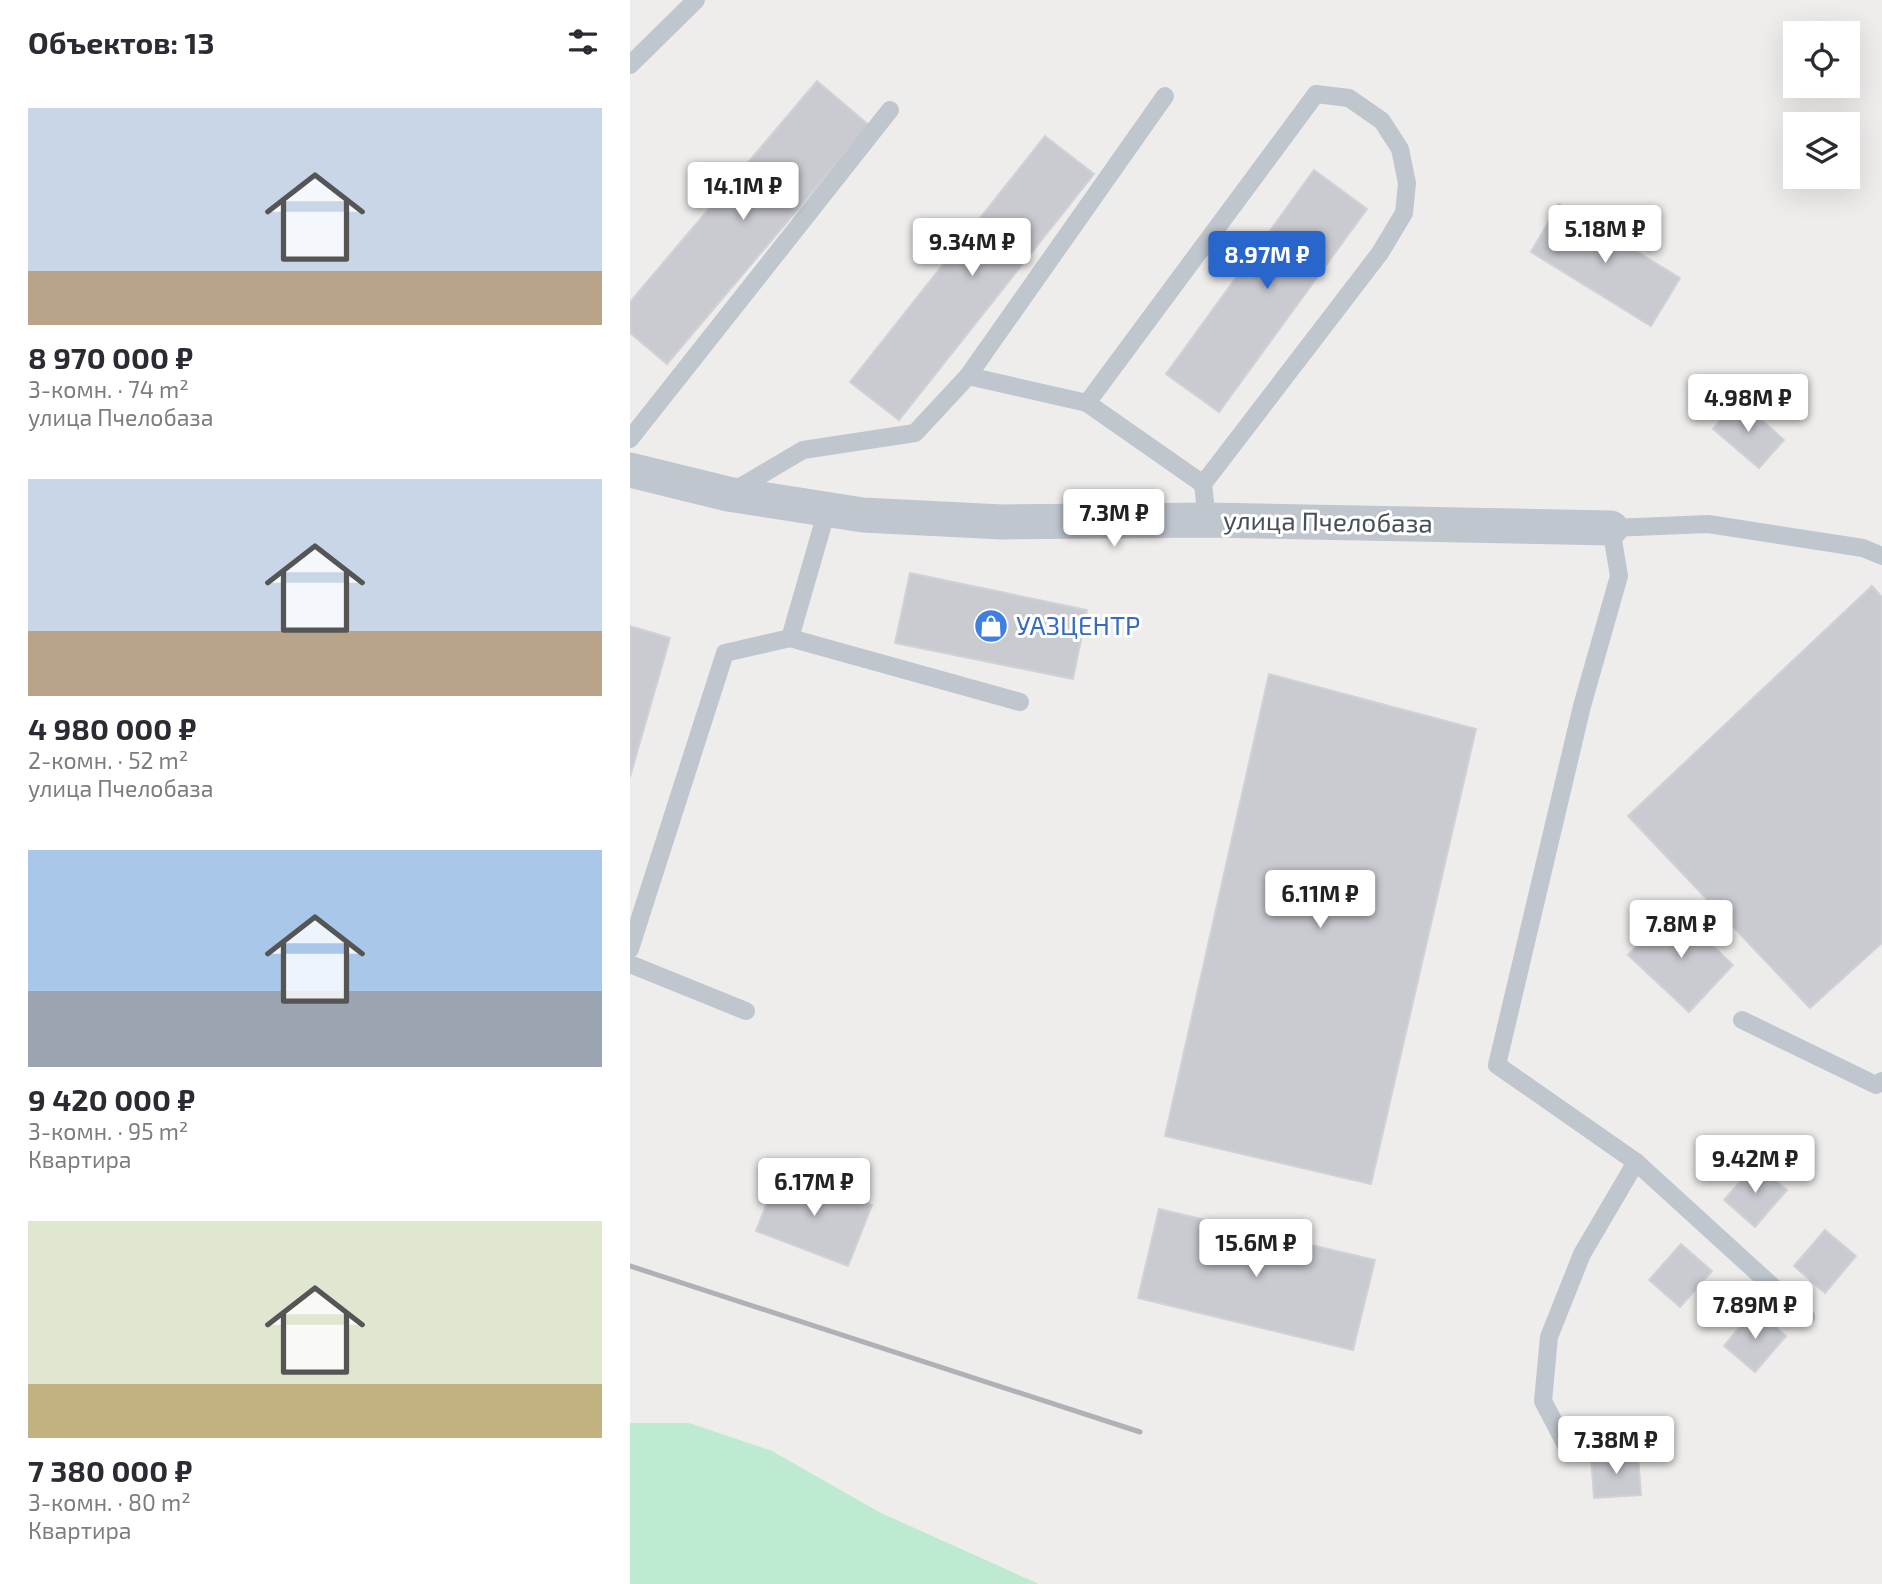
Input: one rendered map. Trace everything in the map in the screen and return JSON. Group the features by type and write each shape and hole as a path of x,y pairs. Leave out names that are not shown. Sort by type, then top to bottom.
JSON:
{"street":[{"name":"улица Пчелобаза","path":"630,470 728,494 863,515 1002,522 1207,520 1611,528"}],"lane":[{"path":"630,65 696,0"},
{"path":"1087,403 1316,94 1349,98 1382,121 1400,149 1407,183 1404,213 1380,253 1203,484 1207,520"},
{"path":"728,494 803,450 915,433 968,376 1165,96"},
{"path":"630,439 890,110"},
{"path":"968,376 1087,403 1203,484"},
{"path":"790,638 827,510"},
{"path":"1806,1317 1636,1162 1497,1065 1582,706 1619,576 1611,528 1708,524 1863,548 1882,556"},
{"path":"630,949 725,653 790,638 1020,702"},
{"path":"630,964 746,1011"},
{"path":"1742,1020 1876,1085 1882,1081"},
{"path":"1566,1445 1543,1401 1549,1337 1582,1254 1636,1162"}],"green space":[{"path":"630,1423 689,1423 772,1451 881,1513 1039,1584 630,1584"}],"building":[{"path":"817,81 869,125 667,364 630,333 630,302"},
{"path":"1045,136 1094,174 899,420 850,382"},
{"path":"1314,170 1367,209 1219,412 1166,374"},
{"path":"1559,204 1680,278 1651,326 1531,252"},
{"path":"1738,399 1784,440 1759,468 1713,429"},
{"name":"УАЗЦЕНТР","path":"910,573 1087,610 1073,679 895,643"},
{"path":"1872,586 1882,597 1882,943 1810,1008 1628,816"},
{"path":"630,626 670,638 630,777"},
{"path":"1269,674 1476,729 1371,1184 1165,1136"},
{"path":"1673,908 1733,965 1689,1012 1628,955"},
{"path":"1756,1164 1787,1190 1755,1227 1724,1200"},
{"path":"780,1170 872,1205 848,1266 756,1231"},
{"path":"1159,1209 1375,1260 1353,1350 1138,1298"},
{"path":"1825,1230 1856,1256 1825,1293 1794,1266"},
{"path":"1681,1244 1712,1271 1680,1307 1649,1280"},
{"path":"1755,1309 1786,1336 1755,1372 1724,1346"},
{"path":"1638,1454 1641,1495 1594,1498 1591,1457"}],"railway":[{"path":"630,1266 1140,1432"}],"place":[{"name":"УАЗЦЕНТР","path":"991,626"}]}
